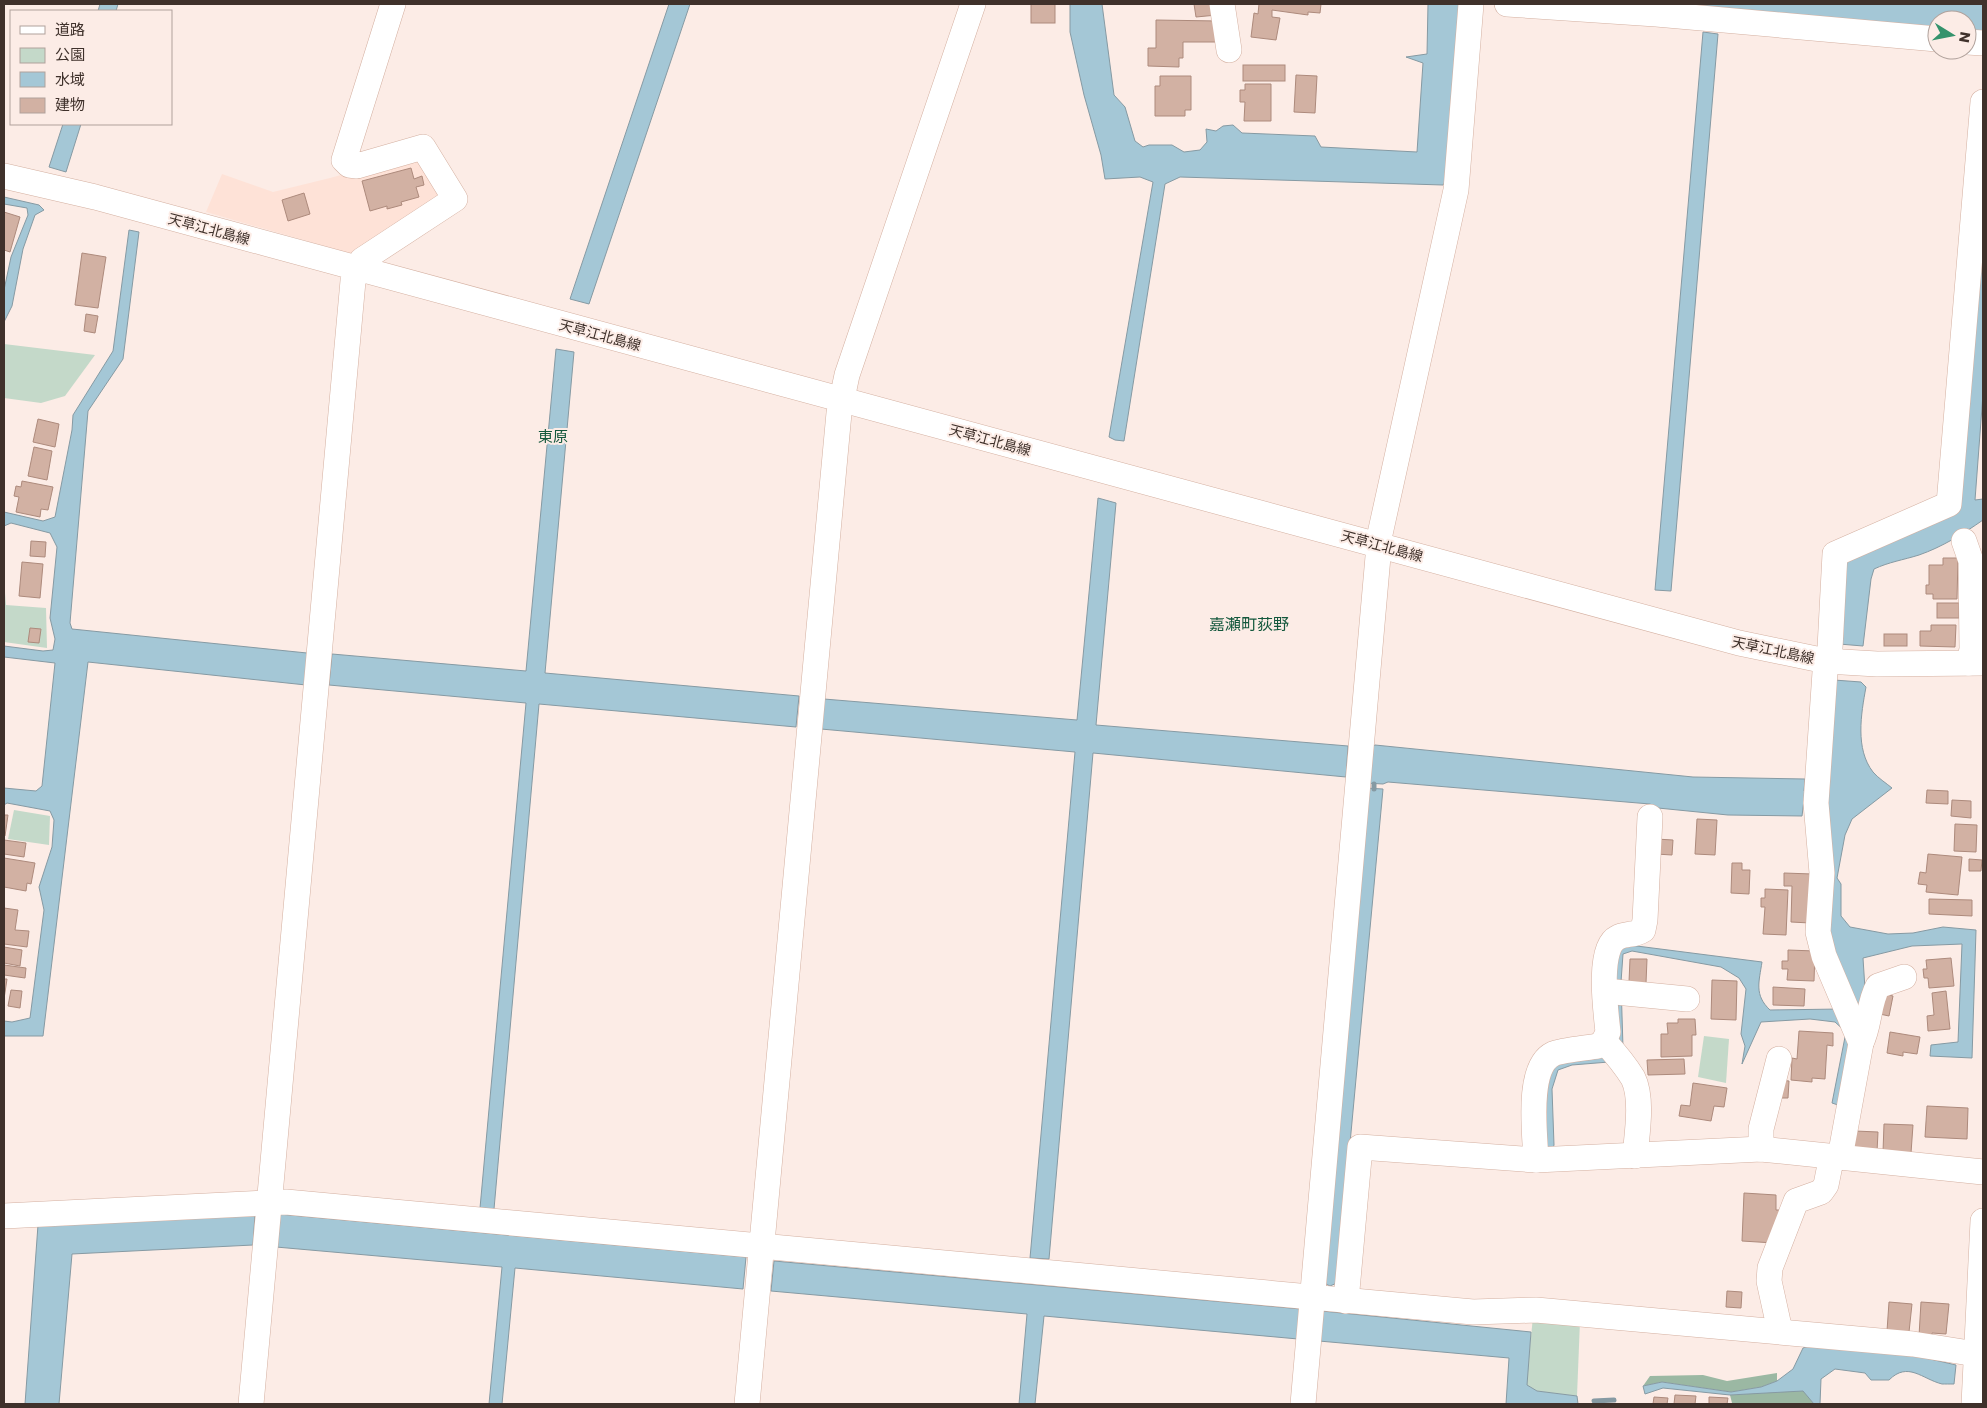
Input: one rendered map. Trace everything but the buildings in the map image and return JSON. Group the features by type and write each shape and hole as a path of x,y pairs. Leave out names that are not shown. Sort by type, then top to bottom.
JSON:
{"street":[{"path":"251,1404 353,281 362,260 455,199 423,147 357,166 349,165 344,160 393,4"},
{"path":"747,1404 836,430 847,375 973,4"},
{"path":"1222,4 1229,50"},
{"path":"1303,1404 1382,522 1456,190 1471,4"},
{"path":"1507,4 1656,9 1712,19 1927,38"},
{"path":"1861,1044 1824,956 1818,932 1822,873 1816,789 1826,661 1830,648 1835,554 1949,504 1983,102"},
{"name":"天草江北島線","path":"4,176 95,197 1739,643 1826,661 1876,664 1976,663"},
{"path":"1964,541 1971,561 1972,649 1976,663"},
{"path":"1635,1156 1638,1107 1634,1080 1612,1050 1608,1032 1616,992 1605,961 1611,943 1617,937 1636,935 1643,930 1650,817"},
{"path":"1780,1331 1769,1281 1770,1268 1796,1201 1821,1192 1826,1185 1830,1165 1841,1152 1872,996 1878,986 1904,977"},
{"path":"1616,992 1686,1000"},
{"path":"1536,1160 1535,1092 1538,1069 1552,1054 1598,1046 1612,1050"},
{"path":"1761,1149 1761,1129 1779,1059"},
{"path":"1346,1301 1360,1147 1536,1160 1761,1149 1983,1172"},
{"path":"4,1216 267,1220 1311,1316 1346,1301 1473,1312 1536,1310 1913,1344 1976,1354"},
{"path":"1974,1404 1983,1221"}],"shaded area":[{"path":"421,153 448,197 359,256 206,212 222,174 273,192"}],"green space":[{"path":"4,344 95,355 65,396 41,403 4,398"},
{"path":"4,580 6,605 46,608 47,648 4,642"},
{"path":"14,810 50,816 49,845 8,839"},
{"path":"1704,1036 1729,1039 1726,1083 1698,1077"},
{"path":"1533,1317 1580,1321 1577,1396 1537,1391 1526,1385"},
{"path":"1777,1373 1777,1381 1761,1387 1731,1392 1662,1382 1643,1386 1650,1376 1703,1375 1727,1381"},
{"path":"1776,1391 1804,1391 1814,1404 1732,1403 1730,1395"}],"water":[{"path":"100,4 118,4 116,10 98,10"},
{"path":"669,4 690,4 589,304 570,299"},
{"path":"1070,4 1102,4 1114,95 1125,107 1135,141 1143,147 1149,145 1172,145 1184,152 1200,150 1207,142 1206,129 1216,131 1223,126 1233,125 1242,133 1315,136 1321,147 1417,152 1423,63 1406,57 1427,54 1428,4 1459,4 1447,180 1443,185 1180,177 1165,184 1124,441 1109,437 1153,182 1140,177 1105,179 1101,155 1084,95 1070,32"},
{"path":"1666,4 1983,4 1983,34 1977,34 1977,10 1927,10 1927,29"},
{"path":"1703,32 1718,34 1671,591 1655,590"},
{"path":"63,125 81,125 66,172 49,167"},
{"path":"1983,159 1983,394 1975,500 1983,499 1983,520 1936,548 1874,569 1871,579 1863,646 1839,644 1841,560 1952,515"},
{"path":"4,197 39,205 44,210 35,215 23,249 12,306 4,322 4,290 11,257 28,215 27,208 4,204"},
{"path":"129,230 139,232 123,359 88,411 70,623 72,629 307,653 306,685 88,662 43,1036 4,1036 4,1021 12,1022 30,1018 44,910 39,887 52,847 54,820 50,811 7,803 4,805 4,788 36,791 42,786 55,663 4,657 4,646 43,651 53,650 55,639 50,618 57,547 50,533 11,523 4,526 4,512 43,521 55,517 72,430 73,415 113,351"},
{"path":"556,349 574,352 545,673 799,696 796,727 539,704 494,1209 480,1208 526,703 329,685 332,654 526,671"},
{"path":"1098,498 1116,503 1096,725 1348,746 1346,777 1093,753 1049,1259 1030,1258 1075,752 821,729 824,699 1077,720"},
{"path":"1834,680 1861,682 1866,687 1861,720 1864,753 1867,763 1873,772 1892,788 1852,819 1845,835 1837,878 1841,884 1841,916 1850,927 1888,934 1913,933 1943,927 1976,930 1972,1058 1930,1056 1931,1045 1958,1042 1962,944 1912,946 1863,958 1865,989 1860,1016 1835,964 1825,912 1825,824"},
{"path":"1375,745 1693,777 1805,779 1804,791 1808,792 1804,800 1802,816 1728,815 1658,808 1650,804 1388,782 1383,784 1365,783 1369,748"},
{"path":"1365,788 1383,789 1337,1283 1330,1286 1322,1282"},
{"path":"1629,945 1762,962 1759,988 1762,999 1770,1010 1841,1009 1851,1033 1844,1107 1832,1103 1846,1032 1835,1022 1810,1019 1761,1022 1742,1064 1745,1046 1741,1034 1746,989 1739,978 1721,967 1632,951 1623,954 1621,982 1623,1048 1609,1062 1572,1065 1558,1070 1552,1089 1554,1145 1552,1151 1547,1151 1543,1087 1558,1060 1590,1054 1618,948"},
{"path":"255,1214 253,1245 72,1254 59,1404 25,1404 38,1225"},
{"path":"279,1214 746,1257 743,1289 515,1268 502,1404 489,1404 502,1267 276,1247"},
{"path":"774,1261 1301,1309 1298,1339 1044,1316 1035,1404 1019,1404 1027,1314 771,1291"},
{"path":"1322,1311 1531,1332 1527,1385 1537,1391 1577,1396 1578,1404 1506,1404 1509,1358 1319,1341"},
{"path":"1811,1345 1913,1355 1956,1365 1954,1384 1942,1384 1909,1372 1902,1372 1889,1380 1871,1380 1865,1373 1835,1369 1821,1379 1820,1404 1814,1404 1803,1391 1730,1395 1663,1388 1645,1394 1643,1386 1662,1382 1731,1392 1761,1387 1777,1381 1793,1369 1803,1348"}],"waterway":[{"path":"1374,784 1374,789"},
{"path":"1594,1401 1614,1400"}],"district":[{"name":"東原","path":"553,437"},
{"name":"嘉瀬町荻野","path":"1249,624"}]}
